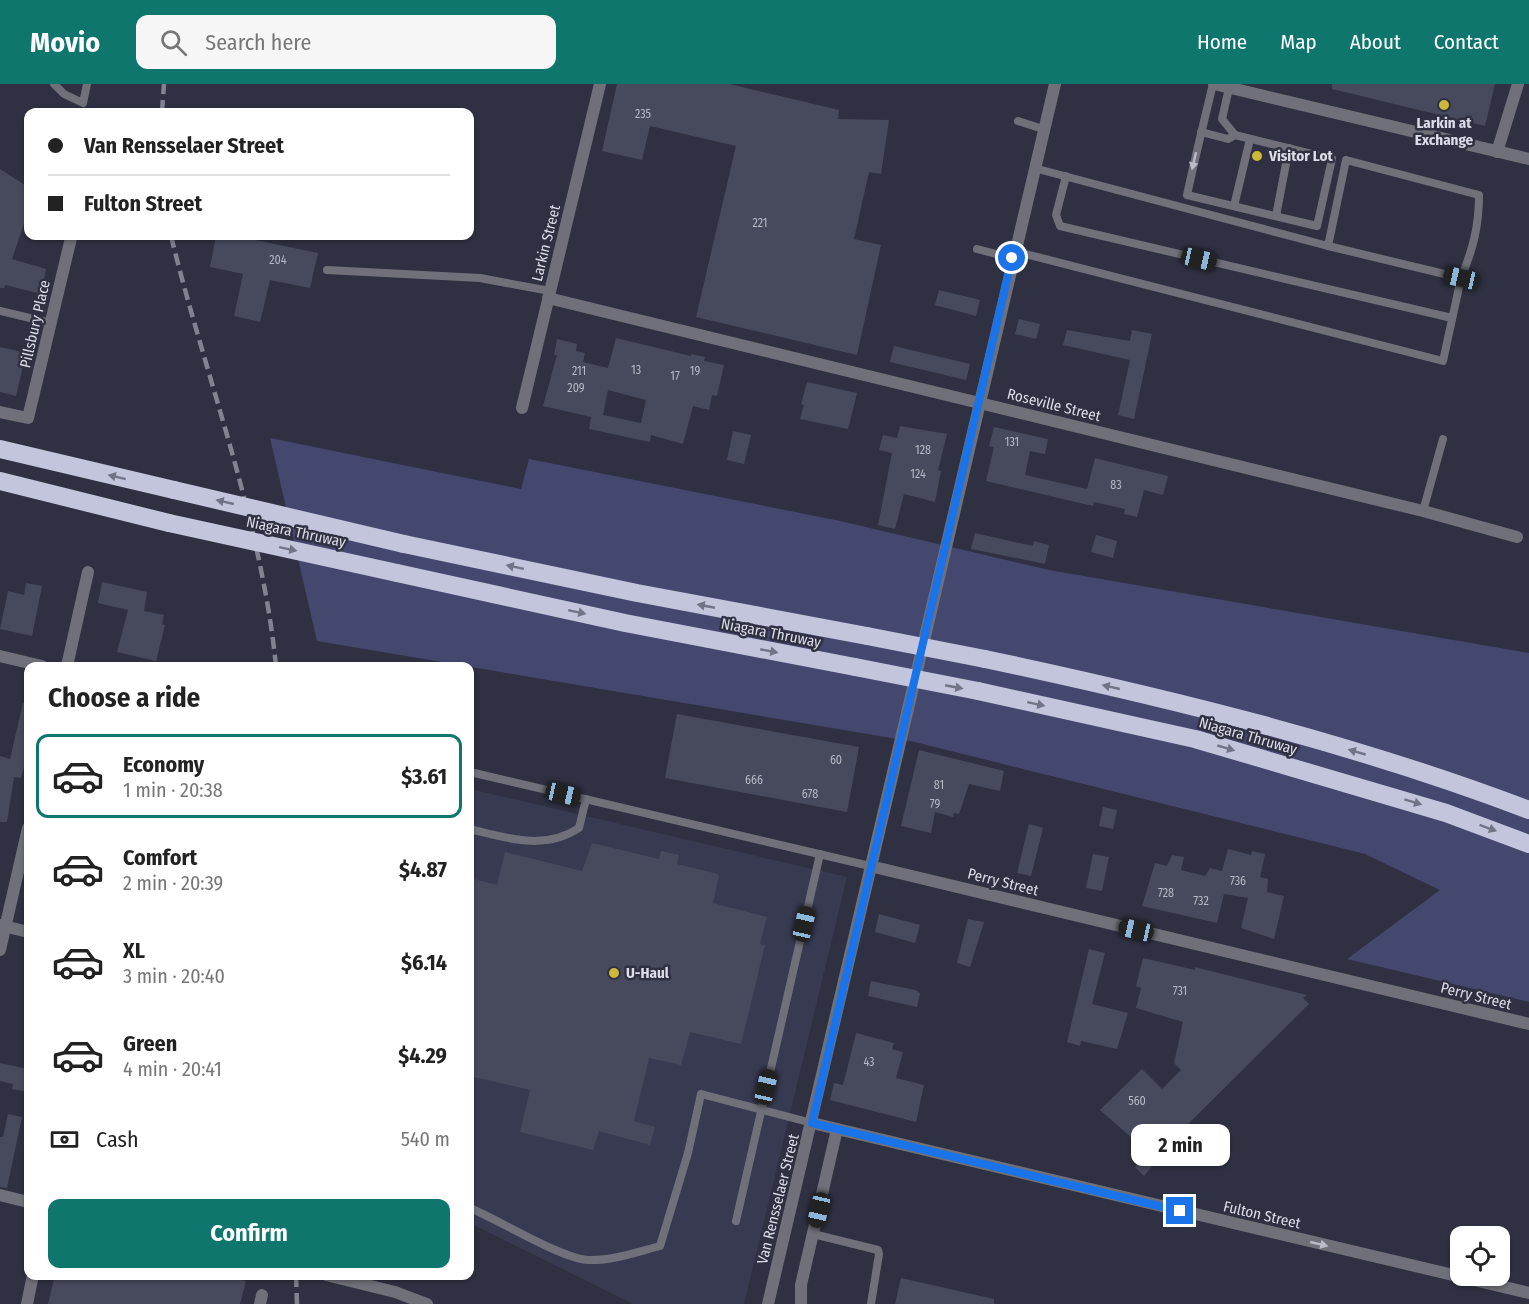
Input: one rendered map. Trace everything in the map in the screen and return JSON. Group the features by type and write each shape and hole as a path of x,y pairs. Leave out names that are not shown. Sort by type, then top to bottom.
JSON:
{"highway":[{"name":"Niagara Thruway","path":"0,448 404,544 637,593 985,659 1168,700 1359,752 1453,781 1529,810"},
{"name":"Niagara Thruway","path":"0,481 169,523 625,623 978,691 1195,739 1446,813 1529,844"}],"street":[{"name":"Larkin Street","path":"522,408 598,84"},
{"name":"Van Rensselaer Street","path":"768,1304 812,1123 978,402 1055,84"},
{"path":"1214,84 1529,159"},
{"path":"1497,152 1518,84"},
{"name":"Pillsbury Place","path":"0,412 28,418 71,240"},
{"name":"Roseville Street","path":"549,295 1423,511 1517,537"},
{"path":"68,662 88,572"},
{"path":"0,656 25,662"},
{"path":"0,950 3,926 24,844"},
{"name":"Perry Street","path":"870,866 1529,1024"},
{"path":"3,926 24,931"},
{"name":"Fulton Street","path":"812,1123 1529,1293"},
{"path":"801,1304 801,1286 837,1129"},
{"path":"0,1195 24,1201"},
{"path":"27,1304 32,1280"},
{"path":"346,1280 395,1292 427,1304"}],"lane":[{"path":"54,84 64,94 83,103 87,84"},
{"path":"1214,84 1187,195 1317,226 1332,159 1235,135 1222,119 1229,88"},
{"path":"1018,121 1044,129"},
{"path":"1201,132 1228,139 1235,135"},
{"path":"1234,206 1250,139"},
{"path":"1276,216 1289,148"},
{"path":"977,249 1013,255 1443,361 1461,278 1472,253 1479,226 1479,195 1347,160 1328,246"},
{"path":"1034,168 1328,246 1461,278"},
{"path":"1066,176 1056,215 1060,226 1452,318"},
{"path":"327,270 480,278 549,295"},
{"path":"0,311 51,322"},
{"path":"1423,511 1443,439"},
{"name":"Perry Street","path":"474,773 870,866"},
{"path":"474,830 528,843 565,837 579,828 586,799"},
{"path":"736,1221 820,854"},
{"path":"474,1210 562,1252 587,1260 620,1256 660,1246 688,1153 702,1094 812,1123"},
{"path":"813,1234 878,1250 871,1304"}],"shaded area":[{"path":"270,438 521,489 529,459 840,521 1049,570 1529,653 1529,1002 1347,959 1440,890 1365,854 915,742 474,668 474,662 441,662 317,641"},
{"path":"474,790 847,877 744,1304 633,1304 474,1225"}],"building":[{"path":"617,84 729,84 839,110 838,119 889,120 881,174 869,172 854,239 881,245 857,355 696,317 736,146 650,126 642,160 602,151"},
{"name":"Larkin at Exchange","path":"1332,84 1495,84 1485,126 1332,89"},
{"path":"0,169 24,184 24,224 12,259 46,269 41,294 5,285 4,288 0,288"},
{"path":"215,240 255,240 318,253 310,288 270,280 260,322 234,316 243,274 210,267"},
{"path":"939,290 980,300 976,316 935,305"},
{"path":"1019,319 1040,324 1036,339 1015,334"},
{"path":"1067,330 1130,341 1132,330 1152,334 1134,419 1118,415 1130,360 1063,345"},
{"path":"616,338 691,356 691,354 705,357 704,361 724,365 717,396 712,395 709,410 693,406 683,444 651,435 650,442 589,429 591,417 543,406 557,355 554,355 557,339 577,344 576,351 585,353 583,362 608,368","holes":["608,390 646,400 641,423 603,415"]},
{"path":"894,346 970,364 966,380 890,362"},
{"path":"0,347 26,353 16,396 0,392"},
{"path":"807,382 857,393 848,429 800,419 804,405 801,404"},
{"path":"900,426 947,434 938,470 941,471 935,502 904,494 895,529 878,525 892,453 879,450 883,435 897,438"},
{"path":"994,427 1048,439 1045,454 1030,451 1025,475 1087,489 1095,458 1168,476 1163,495 1144,490 1137,517 1124,514 1125,509 1094,502 1093,506 986,481 994,447 989,446"},
{"path":"733,431 751,435 744,464 727,460"},
{"path":"975,533 1033,546 1034,541 1049,545 1045,564 971,549"},
{"path":"1096,535 1117,541 1113,558 1091,552"},
{"path":"102,582 147,592 144,611 164,615 162,624 165,625 156,661 117,652 128,610 98,603"},
{"path":"26,583 42,586 32,636 0,629 8,591 24,595"},
{"path":"24,703 24,767 21,778 14,777 7,822 0,822 0,756 10,759"},
{"path":"677,714 859,747 847,812 665,778"},
{"path":"919,750 1004,771 1000,791 969,784 959,814 954,813 953,817 935,812 931,833 901,826"},
{"path":"1103,807 1117,810 1113,829 1099,826"},
{"path":"1029,824 1043,828 1031,876 1017,873"},
{"name":"U-Haul","path":"592,843 659,859 661,851 679,855 677,864 718,874 713,903 767,917 760,944 765,945 741,1044 690,1032 681,1065 649,1058 634,1121 655,1127 650,1145 599,1131 593,1150 520,1132 530,1090 474,1077 474,879 497,885 505,852 582,871"},
{"path":"1228,849 1251,855 1252,851 1265,854 1260,877 1268,879 1267,892 1284,896 1274,939 1241,928 1248,898 1224,894 1217,923 1142,906 1155,863 1167,866 1172,855 1184,857 1181,870 1205,876 1210,868 1222,871"},
{"path":"1093,854 1109,857 1102,891 1086,888"},
{"path":"879,914 920,925 915,943 875,932"},
{"path":"968,919 984,922 970,967 957,963"},
{"path":"1089,949 1105,953 1092,1004 1128,1013 1117,1049 1081,1041 1080,1046 1067,1042"},
{"path":"1143,958 1195,970 1195,967 1307,995 1303,998 1309,1004 1180,1132 1144,1176 1135,1167 1149,1153 1100,1110 1142,1069 1162,1089 1181,1070 1174,1063 1183,1022 1136,1008 1141,988 1136,986"},
{"path":"871,981 915,990 920,993 917,1007 868,996"},
{"path":"856,1033 894,1043 892,1049 903,1052 896,1078 924,1085 916,1122 830,1100 834,1083 843,1085"},
{"path":"0,1063 24,1068 24,1091 12,1089 13,1084 0,1081"},
{"path":"8,1114 22,1117 7,1188 0,1187 0,1137 3,1137"},
{"path":"901,1278 994,1299 994,1304 895,1304"},
{"path":"54,1280 246,1281 240,1304 48,1304"}],"railway":[{"path":"162,108 164,84"},
{"path":"172,240 231,449 258,556 269,611 275,662"},
{"path":"296,1280 297,1304"}],"place":[{"name":"Larkin at Exchange","path":"1444,105"},
{"name":"Visitor Lot","path":"1257,156"},
{"name":"U-Haul","path":"614,973"}],"route":[{"path":"1012,258 812,1123 1180,1211"}]}
